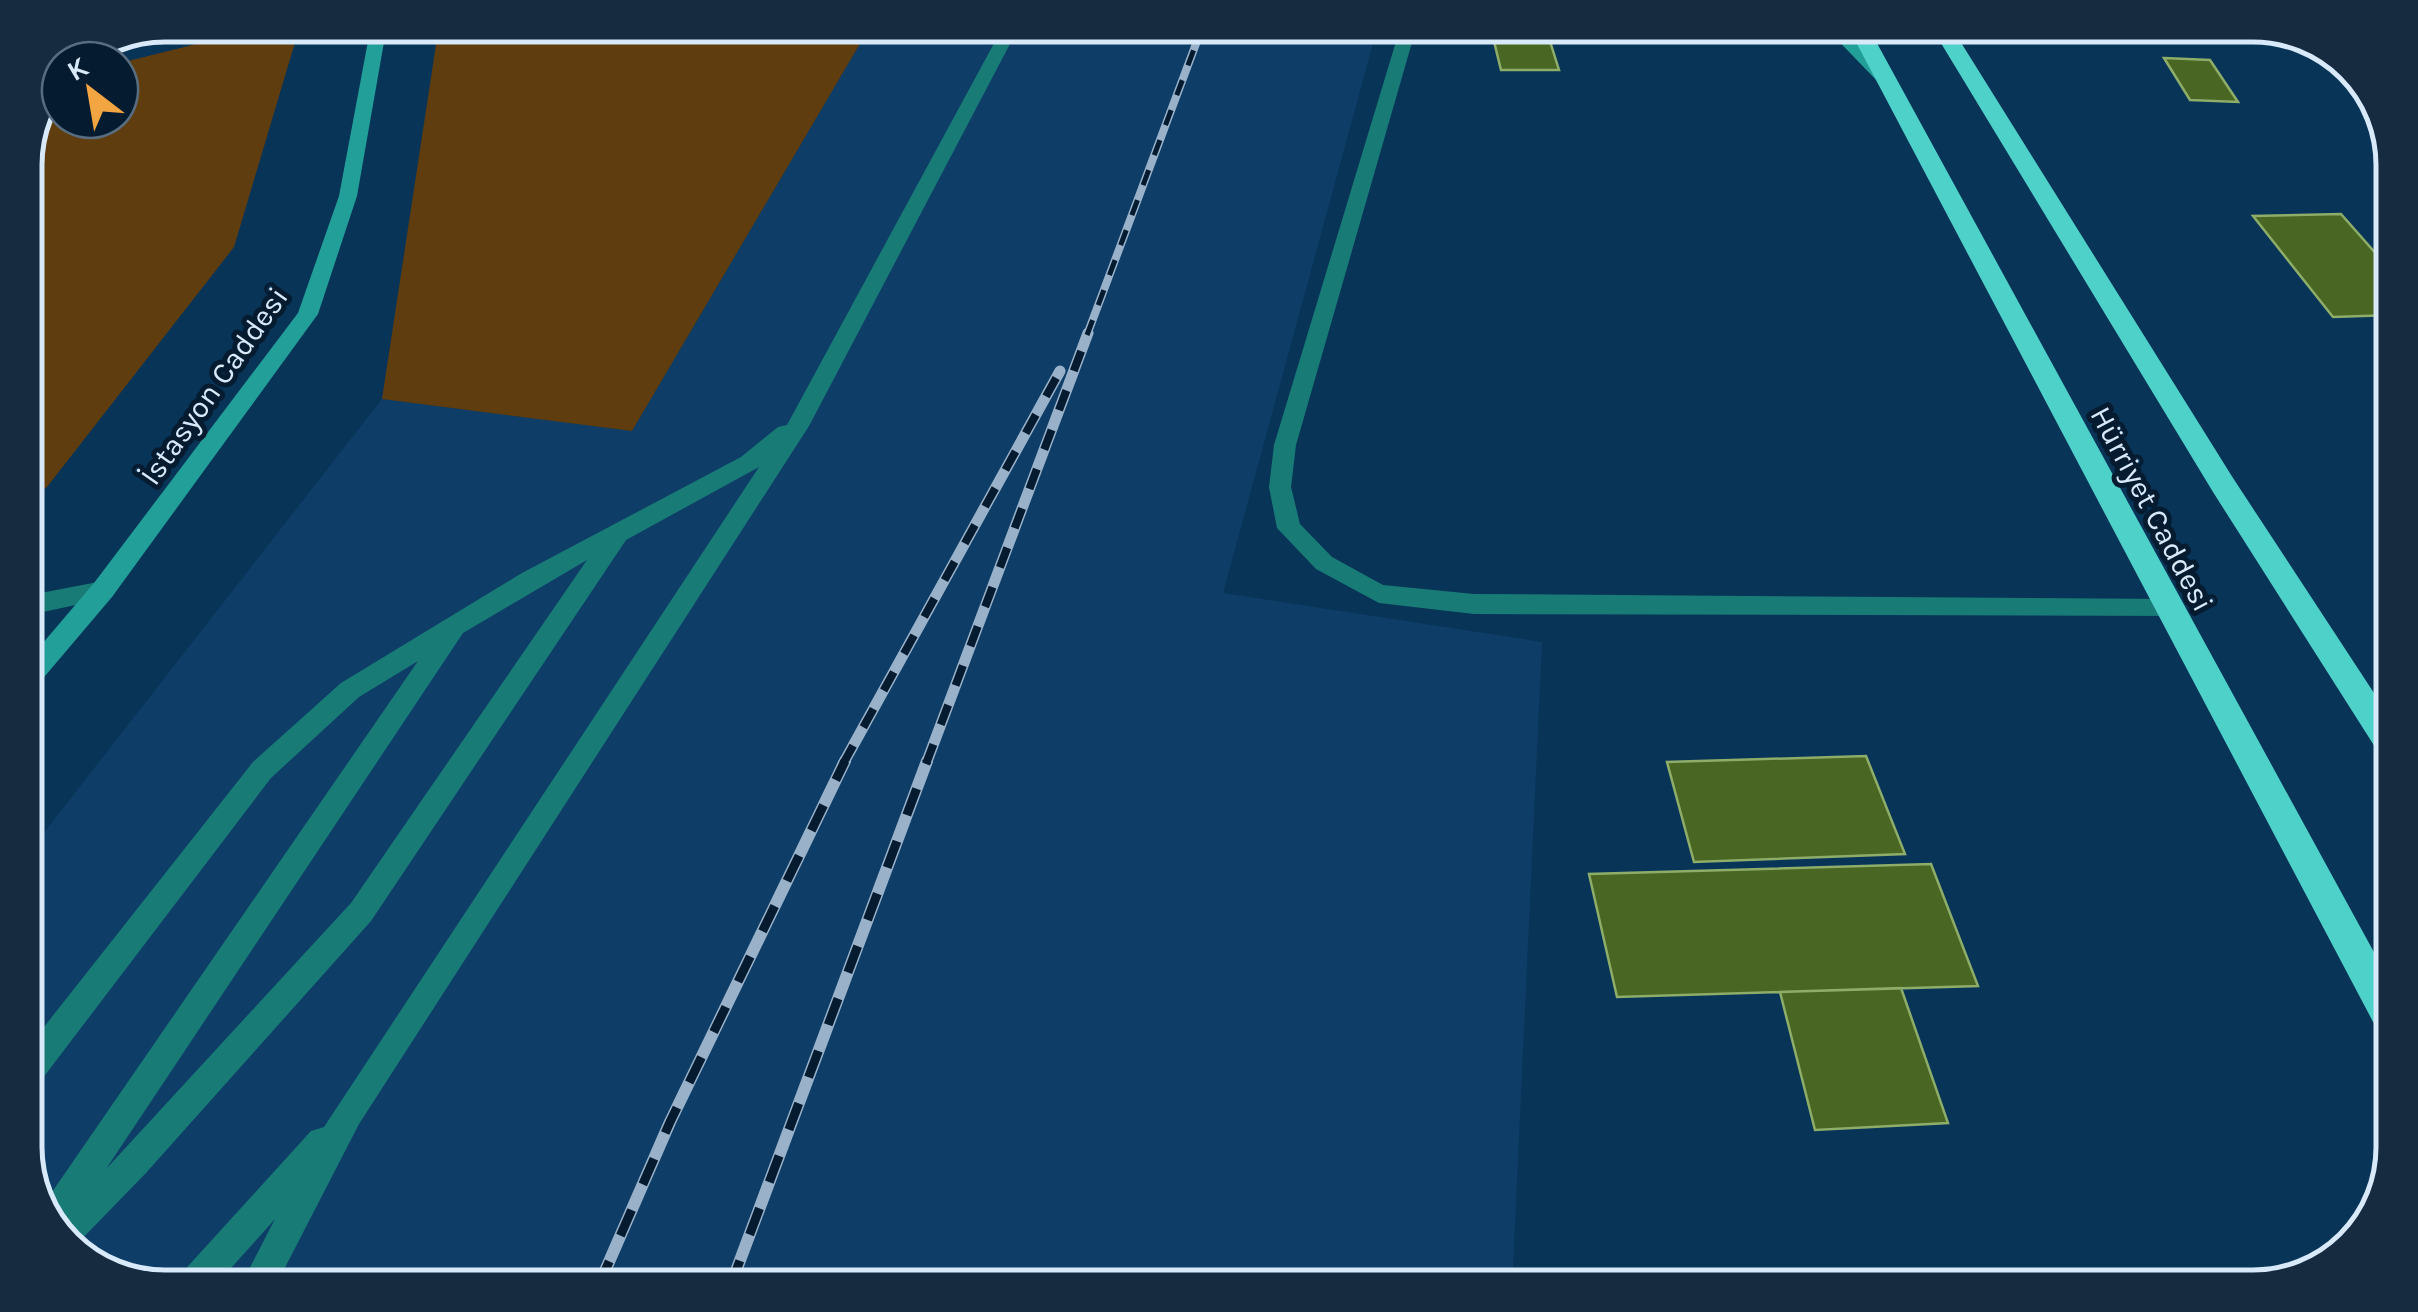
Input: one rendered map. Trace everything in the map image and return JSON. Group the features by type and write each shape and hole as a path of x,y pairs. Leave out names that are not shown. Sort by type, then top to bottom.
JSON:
{"highway":[{"name":"Hürriyet Caddesi","path":"1866,42 2376,991"},
{"path":"1950,42 2222,485 2376,722"}],"street":[{"name":"İstasyon Caddesi","path":"43,661 103,590 308,314 348,196 376,42"},
{"path":"267,1270 348,1112 801,421 1003,42"},
{"path":"1404,42 1285,445 1280,487 1289,528 1324,563 1379,594 1474,604 2168,609"},
{"path":"1848,42 1889,83"},
{"path":"43,1053 262,770 350,690 530,580 748,462 801,421"},
{"path":"71,1226 134,1163 361,912 616,536"},
{"path":"43,602 103,590"},
{"path":"60,1209 458,623"},
{"path":"207,1270 348,1112"}],"shaded area":[{"path":"205,42 295,42 234,247 43,490 46,140 140,140 140,58"},
{"path":"436,42 861,42 632,431 382,399"},
{"path":"861,42 1373,42 1223,593 1542,642 1513,1270 165,1270 126,1263 84,1239 55,1201 43,1155 43,834 382,399 632,431"}],"building":[{"path":"1494,42 1550,42 1559,70 1501,70"},
{"path":"2164,58 2210,60 2238,102 2190,100"},
{"path":"2341,214 2375,253 2375,316 2333,317 2253,216"},
{"path":"1866,756 1905,854 1694,862 1667,762"},
{"path":"1931,864 1978,986 1617,997 1589,874"},
{"path":"1901,988 1948,1123 1815,1130 1780,992"}],"railway":[{"path":"1087,335 1197,42"},
{"path":"926,764 1088,333"},
{"path":"843,764 1060,371"},
{"path":"605,1270 670,1122 845,761"},
{"path":"736,1270 927,761"}]}
